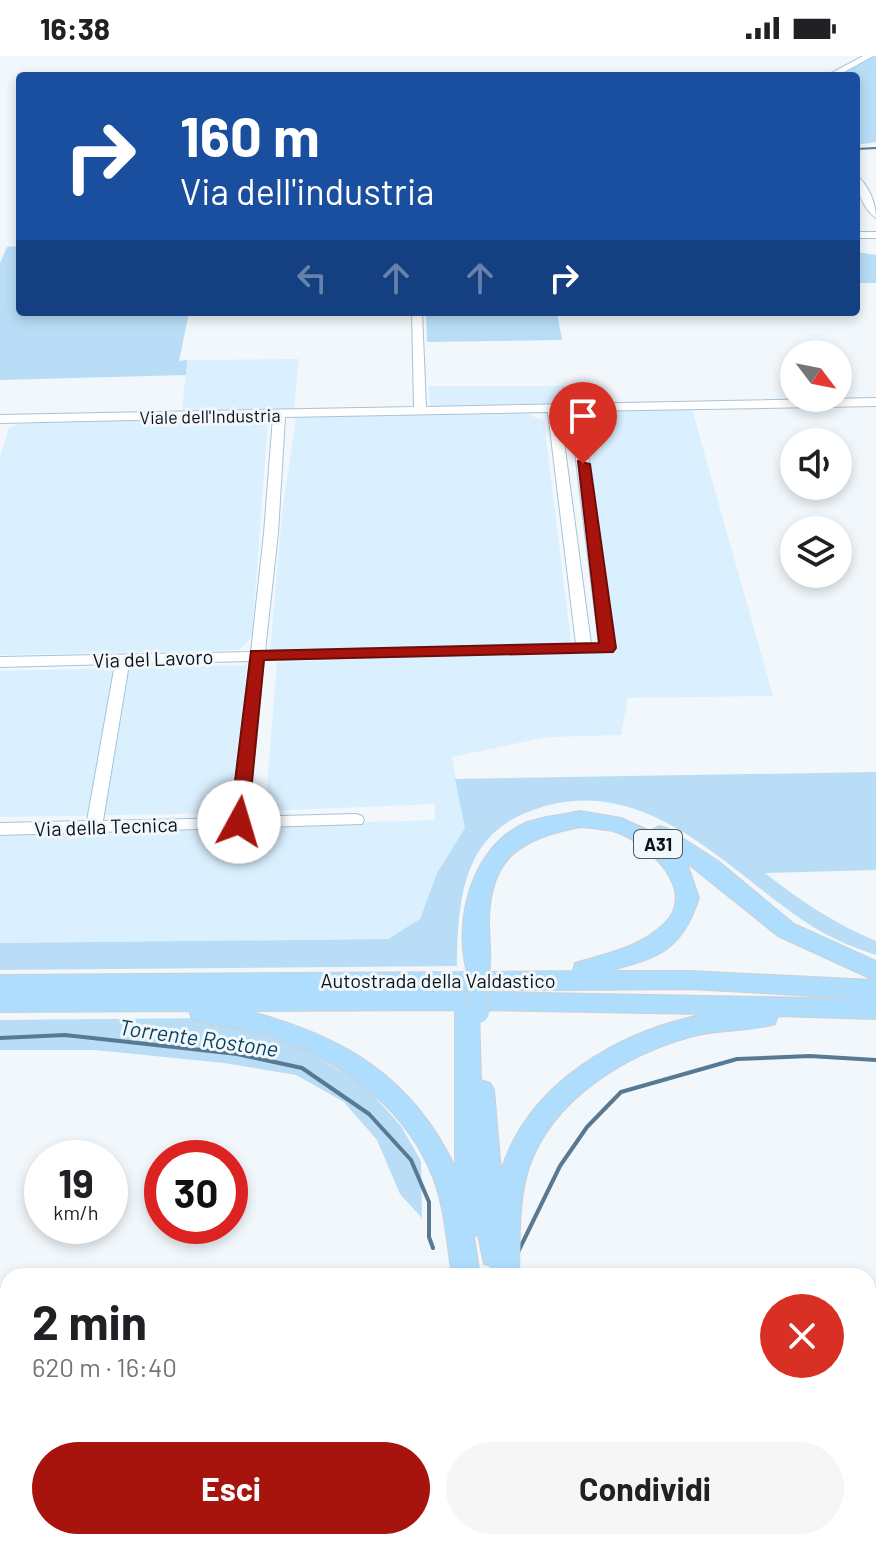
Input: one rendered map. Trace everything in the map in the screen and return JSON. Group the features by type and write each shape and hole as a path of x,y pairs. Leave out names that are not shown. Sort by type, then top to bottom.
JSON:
{"highway":[{"name":"A31","path":"479,972 469,895 488,854 501,838 518,827 552,816 582,812 606,815 656,832 710,867 786,930 876,972"},
{"name":"A31","path":"468,1268 472,1011 479,972 477,921 483,881 500,852 531,830 558,822 602,821 632,830 657,844 680,870 687,891 683,920 670,936 651,950 601,967 479,972"},
{"name":"Autostrada della Valdastico","path":"0,984 479,972 876,990"},
{"name":"Autostrada della Valdastico","path":"0,1002 509,1000 876,1009"},
{"name":"A31","path":"0,1011 154,1009 230,1015 295,1033 334,1052 383,1086 424,1132 448,1181 466,1268"},
{"name":"A31","path":"472,1011 495,1268"},
{"path":"505,1268 509,1202 516,1165 549,1110 597,1068 628,1049 665,1034 710,1024 756,1017 876,1018"}],"street":[{"path":"835,72 869,56"},
{"path":"860,185 876,215"},
{"path":"417,316 420,412"},
{"name":"Viale dell'Industria","path":"0,420 876,402"},
{"path":"554,408 584,648 607,648 576,408"},
{"path":"239,822 279,415"},
{"path":"582,632 606,631"},
{"name":"Via del Lavoro","path":"0,662 584,648"},
{"path":"94,826 123,658"},
{"name":"Via della Tecnica","path":"0,829 356,820"}],"shaded area":[{"path":"876,56 876,142 860,144 860,72 839,72"},
{"path":"16,246 16,316 188,316 179,361 187,360 186,375 0,380 0,263 7,247"},
{"path":"860,253 876,255 876,283 860,283"},
{"path":"426,316 558,316 562,340 427,342"},
{"path":"299,359 294,410 182,411 187,360"},
{"path":"429,386 570,386 574,404 430,406"},
{"path":"692,409 773,696 628,698 621,735 548,737 452,757 465,828 437,873 420,919 388,939 0,943 0,834 435,820 435,804 265,811 277,662 609,651 582,416 593,411"},
{"path":"523,412 544,421 571,641 560,645 270,654 282,513 296,418"},
{"path":"268,419 252,637 239,650 0,655 0,458 9,428 18,424 94,421"},
{"path":"247,665 232,813 0,817 0,671"},
{"path":"876,772 876,870 765,873 819,911 876,941 876,955 839,941 812,926 678,829 643,812 607,802 569,802 528,812 506,824 489,838 476,856 462,897 457,966 0,970 0,943 388,939 420,919 437,873 465,828 455,779"},
{"path":"209,1018 300,1047 364,1085 401,1126 421,1161 422,1218 400,1194 377,1140 344,1102 296,1075 224,1063 95,1050 0,1050 0,1020"}],"waterway":[{"path":"860,149 876,148"},
{"name":"Torrente Rostone","path":"0,1038 65,1035 237,1054 302,1068 369,1114 411,1160 429,1202 429,1237 433,1248"},
{"name":"Torrente Rostone","path":"518,1252 560,1166 587,1127 621,1092 737,1059 810,1056 876,1060"}],"route":[{"path":"239,822 257,655 607,648 583,464"}]}
